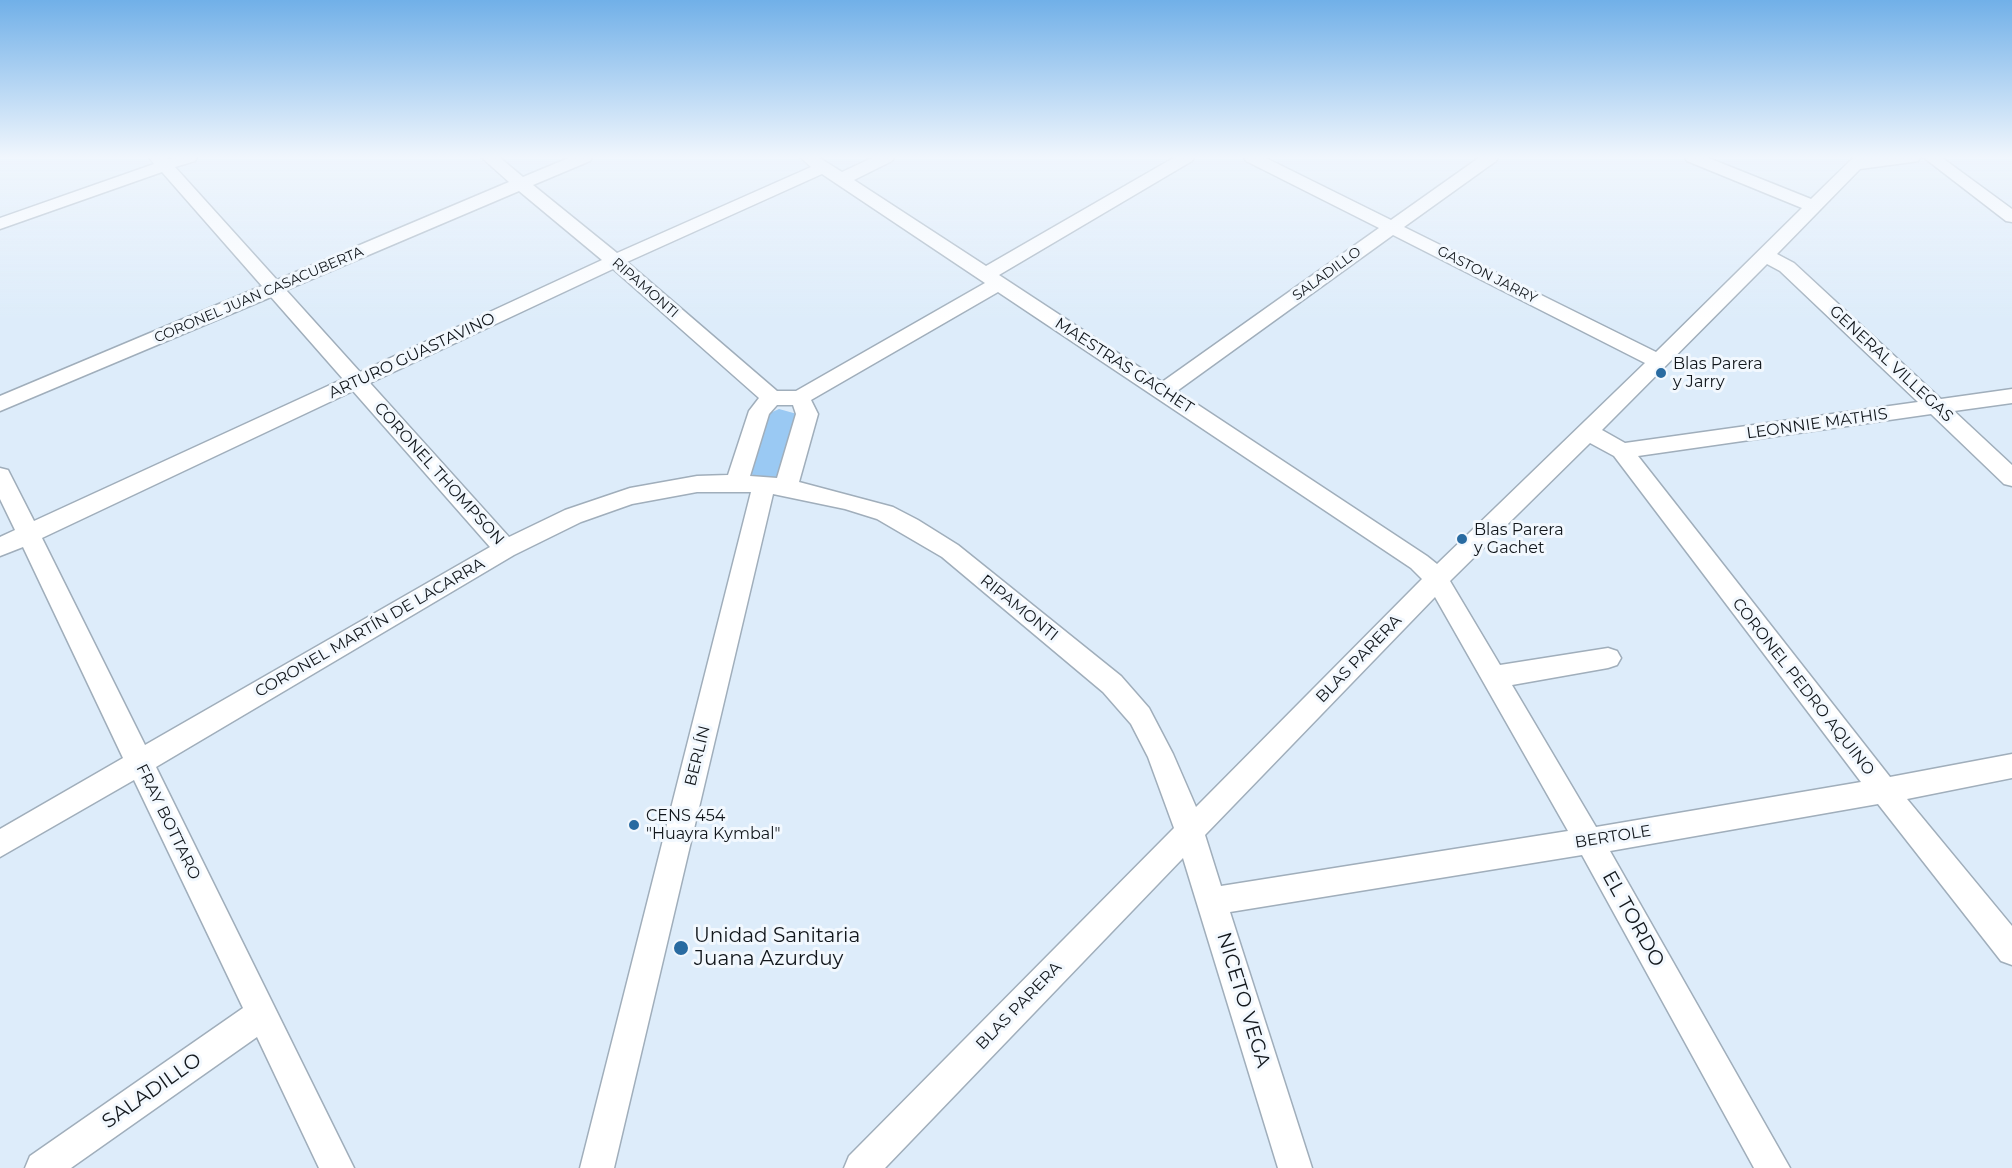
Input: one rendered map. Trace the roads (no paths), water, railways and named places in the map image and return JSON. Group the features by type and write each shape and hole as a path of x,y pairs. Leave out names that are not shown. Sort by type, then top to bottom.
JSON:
{"street":[{"path":"0,224 32,212"},
{"name":"CORONEL THOMPSON","path":"207,212 506,549"},
{"name":"CORONEL JUAN CASACUBERTA","path":"0,404 455,212"},
{"name":"RIPAMONTI","path":"556,212 772,399"},
{"name":"ARTURO GUASTAVINO","path":"0,547 358,382 715,212"},
{"name":"MAESTRAS GACHET","path":"890,212 1419,562 1437,579"},
{"path":"772,399 800,398 1097,212"},
{"name":"GASTON JARRY","path":"1361,212 1657,361"},
{"name":"SALADILLO","path":"1163,391 1413,212"},
{"name":"BLAS PARERA","path":"861,1168 1437,579 1588,432 1808,212"},
{"name":"GENERAL VILLEGAS","path":"1765,255 1787,267 2012,478"},
{"name":"LEONNIE MATHIS","path":"1622,452 2012,396"},
{"name":"BERLÍN","path":"762,485 807,414 800,398"},
{"name":"BERLÍN","path":"597,1168 762,485 759,411 772,399"},
{"name":"CORONEL PEDRO AQUINO","path":"1588,432 1622,452 1884,791 2012,950"},
{"name":"FRAY BOTTARO","path":"0,476 337,1168"},
{"name":"CORONEL MARTÍN DE LACARRA","path":"0,844 506,549 573,516 630,496 697,484 762,485"},
{"name":"RIPAMONTI","path":"762,485 885,513 950,551 1112,684 1140,716 1160,754 1181,804 1189,833"},
{"name":"EL TORDO","path":"1437,579 1589,841 1773,1168"},
{"path":"1494,677 1608,658"},
{"name":"BERTOLE","path":"1213,901 1589,841 1884,791 2012,766"},
{"name":"NICETO VEGA","path":"1189,833 1213,901 1295,1168"},
{"name":"SALADILLO","path":"42,1168 262,1014"}],"place":[{"name":"Blas Parera y Jarry","path":"1661,373"},
{"name":"Blas Parera y Gachet","path":"1462,539"},
{"name":"CENS 454 \"Huayra Kymbal\"","path":"634,825"},
{"name":"Unidad Sanitaria Juana Azurduy","path":"681,948"}]}
